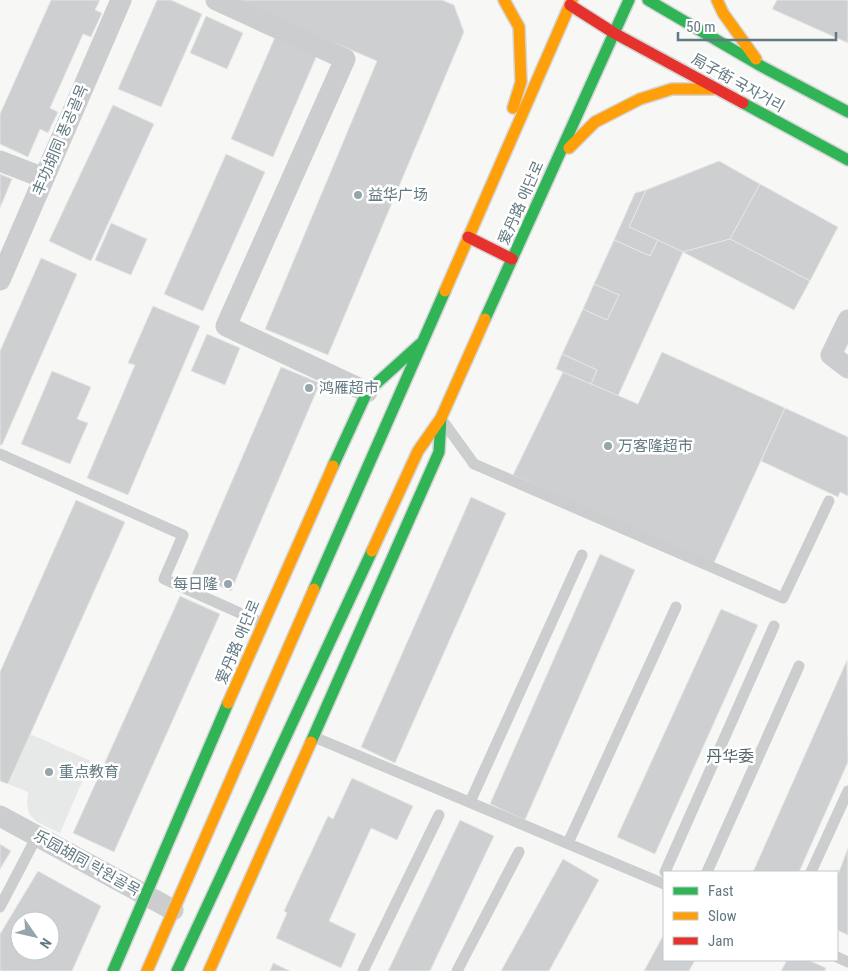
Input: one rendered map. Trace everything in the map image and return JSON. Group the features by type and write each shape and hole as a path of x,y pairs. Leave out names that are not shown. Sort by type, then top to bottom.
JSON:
{"main road":[{"path":"485,201 520,82 519,27 504,0"},
{"name":"爱丹路 애단로","path":"177,971 418,451 441,418 629,0"},
{"name":"局子街 국자거리","path":"648,0 761,66 848,112"},
{"path":"717,0 723,12 761,66"},
{"name":"爱丹路 애단로","path":"147,971 392,416 420,344 485,201 569,2"},
{"name":"局子街 국자거리","path":"569,2 614,33 848,160"},
{"path":"556,162 595,122 620,108 672,89 717,89"},
{"path":"468,237 512,259"},
{"name":"爱丹路 애단로","path":"113,971 262,623 367,392 420,344"},
{"name":"爱丹路 애단로","path":"209,971 439,452 441,418"}],"street":[{"name":"丰功胡同 풍공골목","path":"0,280 121,0"},
{"path":"216,0 345,59 226,326 367,392"},
{"path":"0,161 44,178"},
{"path":"848,320 831,355 848,368"},
{"name":"乐园胡同 락원골목","path":"0,816 173,910"}],"lane":[{"path":"441,418 474,464 783,598 829,501"},
{"path":"0,454 183,535 164,579 262,623"},
{"path":"470,802 582,555"},
{"path":"568,844 676,607"},
{"path":"666,871 774,626"},
{"path":"707,871 799,666"},
{"path":"314,736 568,844 663,878"},
{"path":"811,871 848,791"},
{"path":"363,971 439,815"},
{"path":"0,907 37,836"},
{"path":"457,971 519,852"}],"shaded area":[{"name":"重点教育","path":"30,734 91,761 60,833 37,822 29,814 28,792 8,784"}],"building":[{"path":"51,0 100,0 95,10 102,13 91,37 83,34 50,108 58,112 48,133 40,129 28,157 0,144 0,114"},
{"path":"157,0 171,0 202,14 161,107 118,89"},
{"name":"益华广场","path":"233,0 442,0 454,5 464,32 328,355 265,329 377,61"},
{"path":"777,0 848,0 848,43 772,9"},
{"path":"206,16 243,33 227,69 190,53"},
{"path":"275,37 317,55 273,157 231,139"},
{"path":"113,105 154,124 91,261 49,241"},
{"path":"226,154 265,172 203,311 164,294"},
{"path":"719,161 760,184 730,239 683,252 629,227 646,190"},
{"path":"0,174 12,179 0,208"},
{"path":"760,184 838,227 810,281 730,239"},
{"path":"646,190 629,227 658,240 650,256 614,240 635,193"},
{"path":"111,223 147,239 131,275 95,260"},
{"path":"730,239 810,281 794,310 683,252"},
{"path":"614,240 650,256 658,240 683,252 618,396 591,384 597,370 562,354 583,309 607,320 619,295 594,284"},
{"path":"41,258 77,274 2,445 0,445 0,351"},
{"path":"594,284 619,295 607,320 583,309"},
{"path":"153,306 200,326 128,495 87,478 135,365 128,363"},
{"path":"207,334 240,348 225,385 191,371"},
{"path":"662,352 785,408 713,565 513,475 563,372 638,404"},
{"path":"562,354 597,370 591,384 556,369"},
{"path":"281,367 320,383 231,591 192,574"},
{"path":"52,371 91,387 77,419 88,423 70,464 21,444"},
{"path":"785,408 848,437 848,496 840,492 838,497 761,461"},
{"path":"471,497 506,513 395,763 361,747"},
{"path":"76,500 125,522 8,784 0,781 0,672"},
{"path":"600,554 635,570 525,820 490,804"},
{"path":"180,596 220,614 114,852 73,833"},
{"path":"721,609 758,625 655,854 617,837"},
{"path":"847,660 848,762 799,871 753,871"},
{"path":"352,778 413,806 397,840 371,828 329,921 356,934 341,968 276,938 287,913 284,911 328,816 333,819"},
{"path":"460,820 494,836 430,971 388,971"},
{"path":"0,844 11,851 0,869"},
{"path":"848,848 848,935 838,930 838,874"},
{"path":"563,859 599,880 549,971 501,971"},
{"path":"38,871 101,906 72,971 0,971 0,934 10,917 10,961 60,961 60,911 14,911"},
{"path":"663,936 663,961 694,961 689,971 644,971"},
{"path":"786,961 810,961 826,968 825,971 781,971"},
{"path":"273,963 290,971 270,971"}],"traffic: fast":[{"path":"485,319 629,0"},
{"path":"648,0 761,66 848,112"},
{"path":"743,103 848,160"},
{"path":"314,589 445,291"},
{"path":"333,466 367,392 420,344"},
{"path":"311,742 439,452 441,418"},
{"path":"177,971 372,551"},
{"path":"113,971 228,703"}],"traffic: slow":[{"path":"504,0 519,27 521,82 513,108"},
{"path":"445,291 572,0"},
{"path":"717,0 723,13 756,59"},
{"path":"569,148 595,122 640,99 672,89 713,89"},
{"path":"372,551 418,451 441,418 485,319"},
{"path":"228,703 333,466"},
{"path":"147,971 314,589"},
{"path":"209,971 311,742"}],"traffic: jam":[{"path":"570,5 614,33 743,103"},
{"path":"468,237 512,259"}],"place":[{"name":"益华广场","path":"358,195"},
{"name":"鸿雁超市","path":"309,388"},
{"name":"万客隆超市","path":"608,446"},
{"name":"每日隆","path":"228,584"},
{"name":"重点教育","path":"49,772"}],"district":[{"name":"丹华委","path":"730,756"}]}
